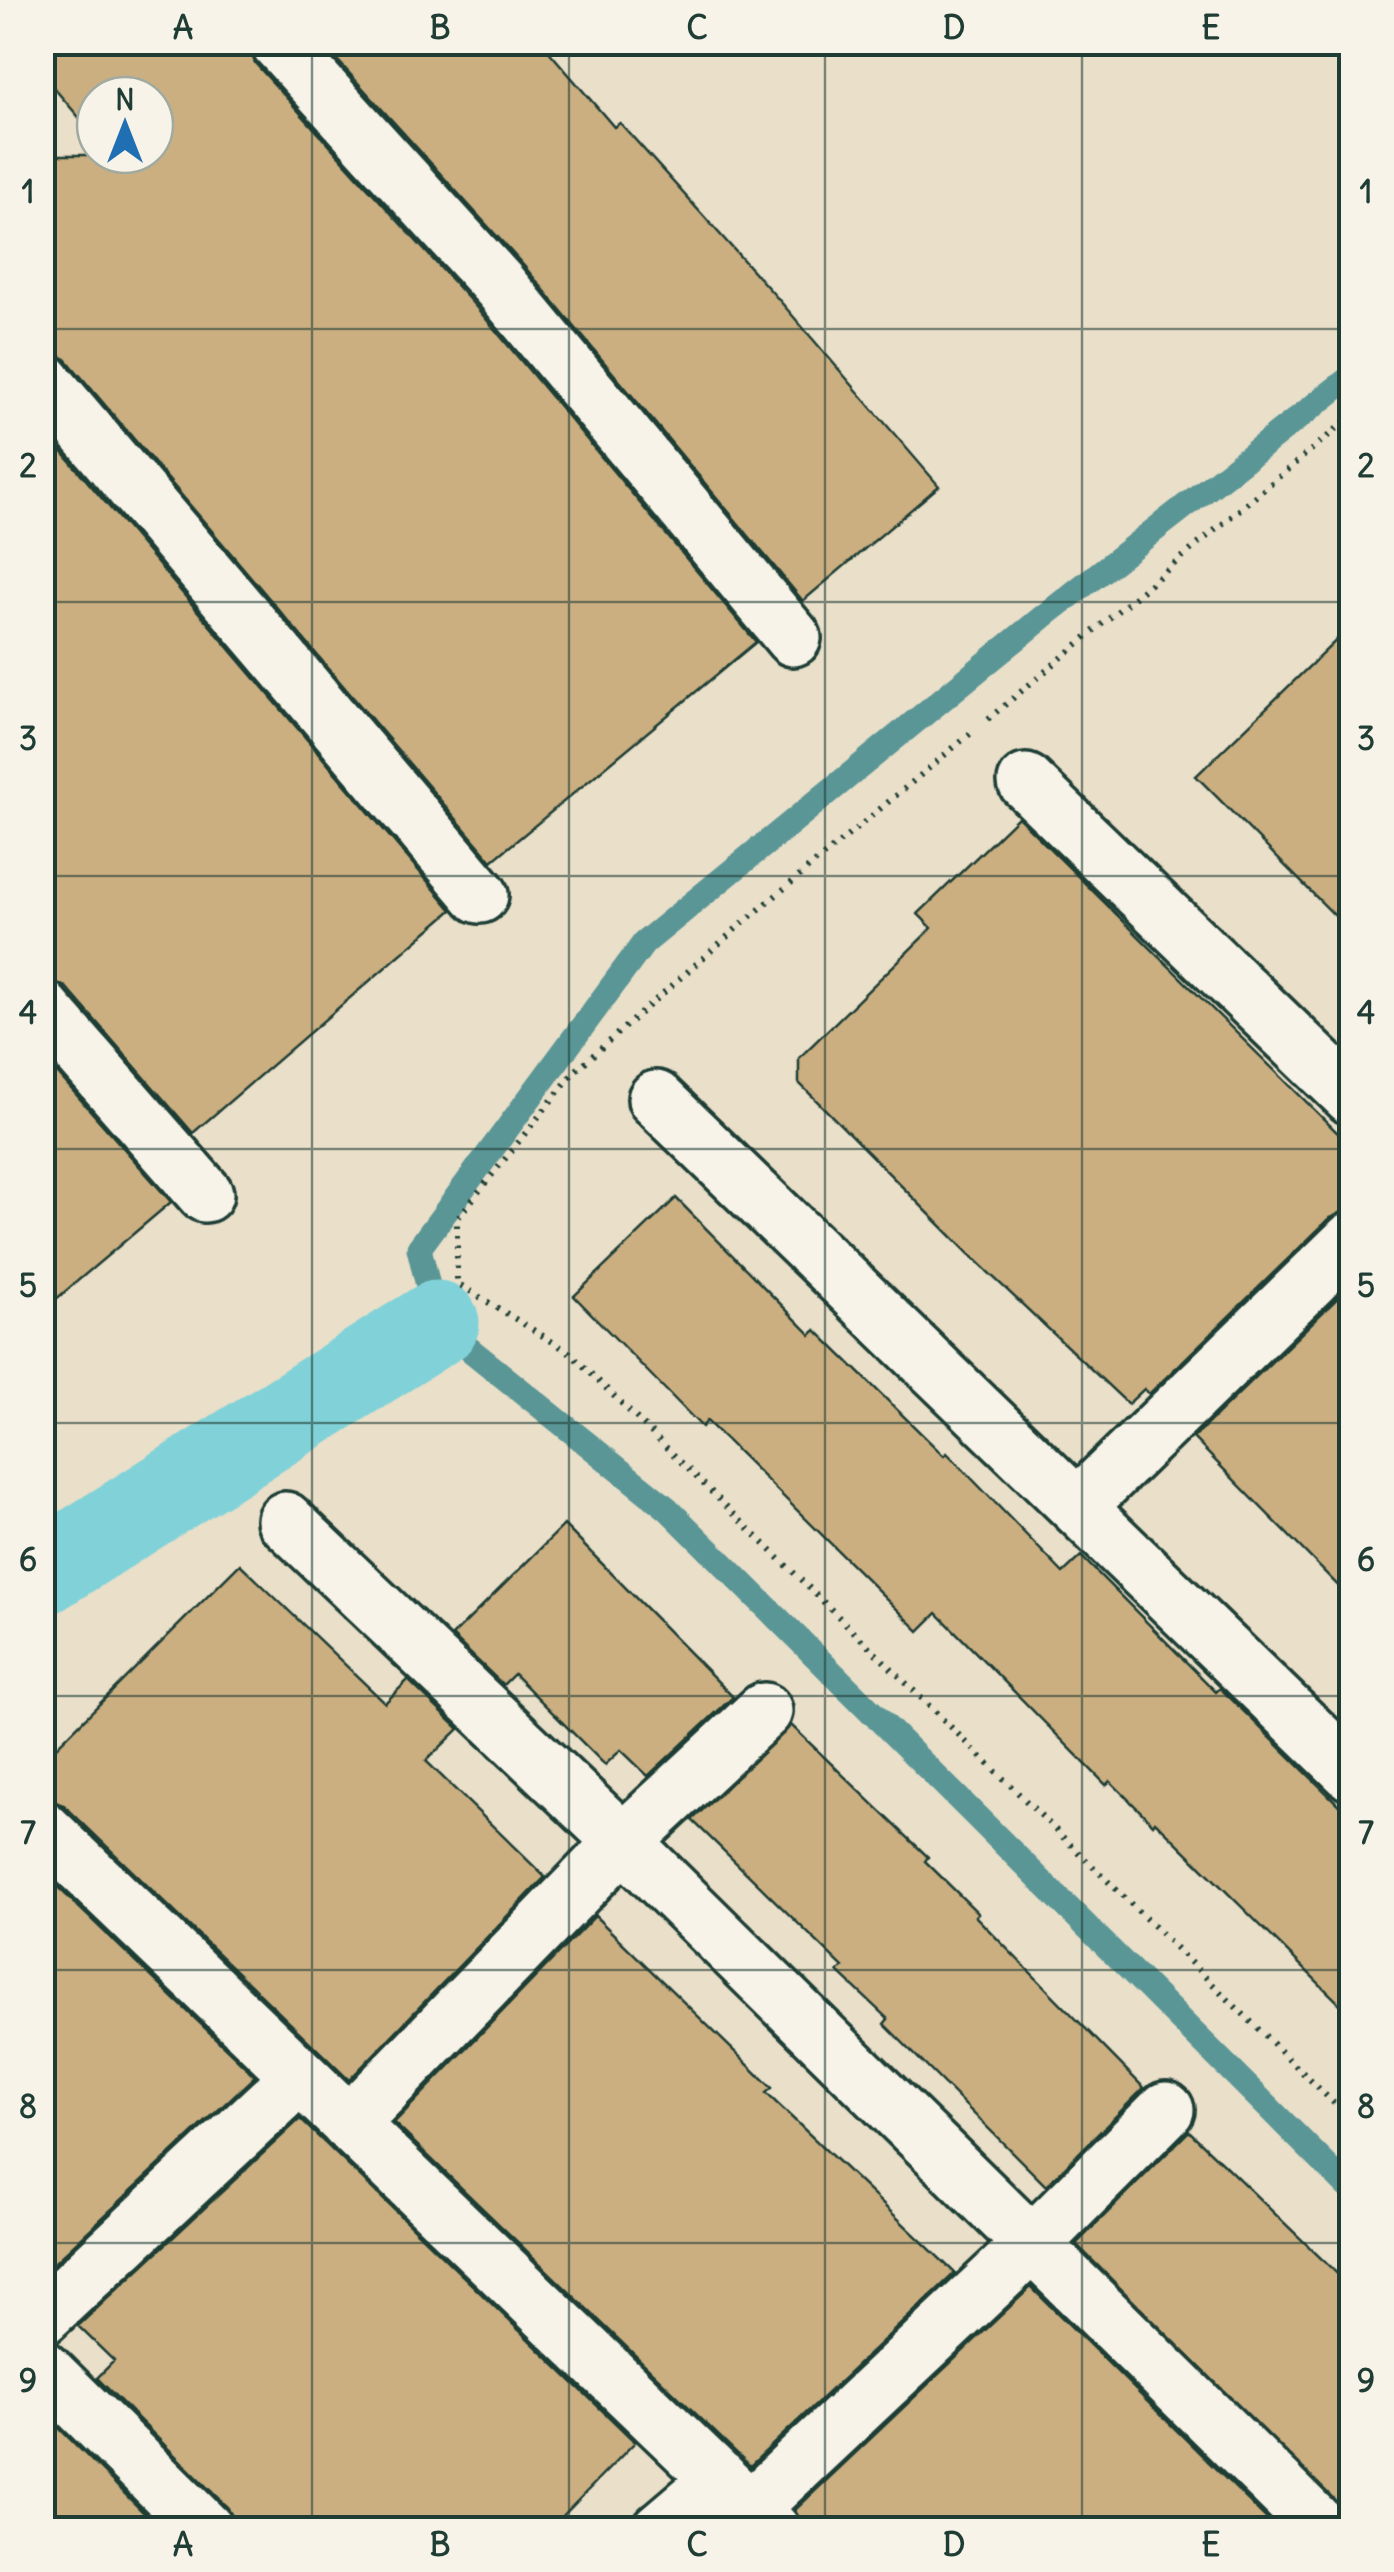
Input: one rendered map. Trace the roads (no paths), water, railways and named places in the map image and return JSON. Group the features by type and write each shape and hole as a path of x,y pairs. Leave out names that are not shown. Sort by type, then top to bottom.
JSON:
{"street":[{"path":"278,42 500,286 793,638"},
{"path":"42,379 480,895"},
{"path":"1026,782 1352,1097"},
{"path":"42,1008 205,1194"},
{"path":"656,1099 1352,1773"},
{"path":"1077,1507 1352,1240"},
{"path":"285,1520 624,1842 1323,2530"},
{"path":"348,2124 624,1842 764,1710"},
{"path":"42,1828 748,2506"},
{"path":"42,2318 298,2078"},
{"path":"660,2530 748,2506 1034,2242 1166,2110"},
{"path":"42,2368 206,2530"}],"waterway":[{"path":"1352,376 1043,617 644,943 419,1248 437,1323 668,1509 1352,2191"},
{"path":"42,1573 437,1323"}]}
